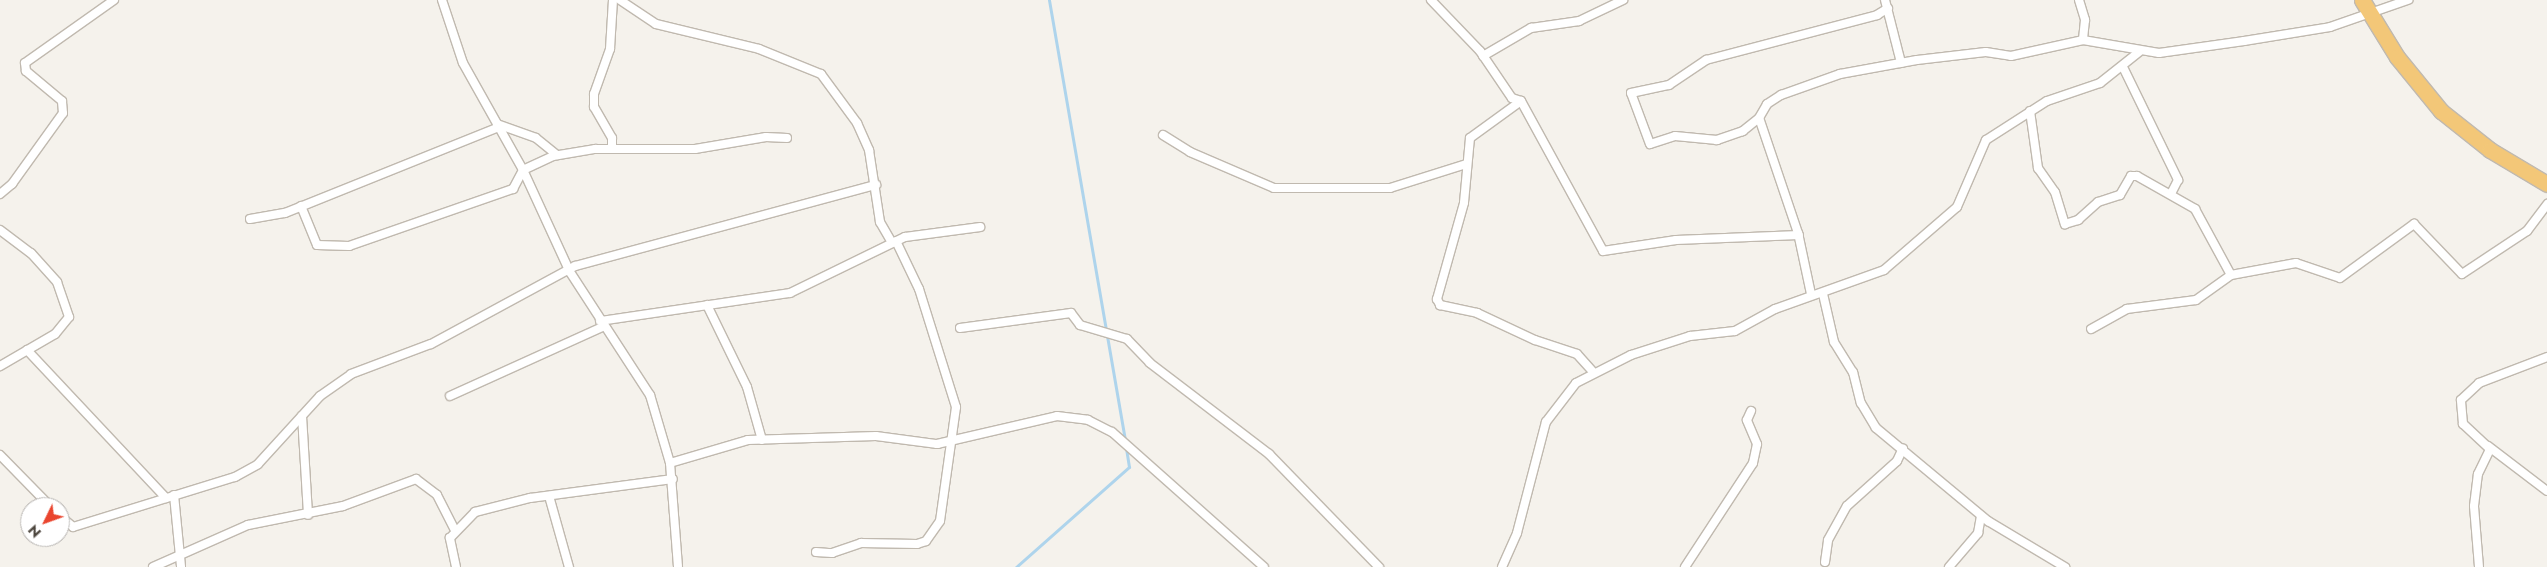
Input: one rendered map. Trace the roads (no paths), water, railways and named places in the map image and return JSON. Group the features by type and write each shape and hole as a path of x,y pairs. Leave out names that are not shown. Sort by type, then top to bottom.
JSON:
{"highway":[{"path":"2365,6 2396,57 2441,111 2490,150 2547,184"}],"street":[{"path":"0,194 12,184 63,113 62,101 26,71 25,63 114,0"},
{"path":"442,0 464,63 523,170 570,272 650,395 673,479 678,567"},
{"path":"612,149 612,138 594,107 594,94 610,49 613,0"},
{"path":"620,0 656,24 759,49 821,74 858,123 876,185 880,222 894,242 919,289 938,359 950,384 956,406 954,442 940,521 926,541 885,546 861,543 832,553 816,552"},
{"path":"1431,0 1483,56 1512,98 1521,101 1603,251 1685,240 1799,236"},
{"path":"1483,56 1531,28 1579,21 1623,0"},
{"path":"2079,0 2085,20 2083,40"},
{"path":"1901,63 1886,4 1706,60 1669,85 1631,94 1650,144 1676,136 1717,140 1743,131 1759,118 1767,104 1795,90 1840,74 1901,63 1986,52 2024,55 2083,40 2139,52 2330,27 2365,6 2408,0"},
{"path":"1504,566 1517,533 1546,422 1563,394 1593,372 1665,343 1735,331 1811,294 1823,294 1872,276 1908,253 1957,207 1986,140 2030,111 2059,95 2092,88 2124,66 2139,52"},
{"path":"2124,66 2178,180 2171,194"},
{"path":"1521,101 1473,132 1466,164 1464,203 1449,245 1438,294 1440,305 1477,313 1535,340 1577,354 1593,372"},
{"path":"2030,111 2038,168 2055,192 2064,224 2078,220 2098,202 2120,196 2131,176 2171,194 2201,216 2231,275"},
{"path":"1759,118 1799,236 1811,294"},
{"path":"250,219 301,206 498,125 536,138 557,155"},
{"path":"1164,135 1190,152 1274,188 1390,188 1466,164"},
{"path":"301,206 316,245 349,246 512,188 523,170 557,155 612,149 695,149 766,137 786,138"},
{"path":"70,524 73,527 235,477 258,464 302,416 351,374 415,352 570,272 574,266 708,227 876,185"},
{"path":"2091,329 2127,309 2196,300 2231,275 2296,263 2340,278 2414,224 2462,274 2526,230 2547,204"},
{"path":"450,396 602,323 806,289 894,242 980,227"},
{"path":"0,230 32,253 66,301 69,316 55,334 0,366"},
{"path":"1823,294 1834,342 1853,372 1866,415 1876,428 1903,448 1925,473 1981,516 2066,567"},
{"path":"707,305 747,387 762,440"},
{"path":"960,328 1072,313 1080,325 1127,339 1150,363 1269,454 1379,567"},
{"path":"27,350 170,497 179,510 177,555 181,567"},
{"path":"2547,356 2479,384 2461,400 2463,424 2488,446 2547,491"},
{"path":"1685,567 1753,463 1757,444 1747,420 1751,411"},
{"path":"302,416 308,515"},
{"path":"670,463 736,442 876,436 921,443 954,442 1057,416 1088,420 1112,432 1264,567"},
{"path":"2480,567 2474,506 2488,446"},
{"path":"1825,562 1828,540 1847,506 1897,461 1903,448"},
{"path":"0,455 41,497"},
{"path":"153,567 248,525 308,515 421,479 437,495 455,530"},
{"path":"456,567 449,549 455,530 475,512 498,503 673,479"},
{"path":"549,496 569,567"},
{"path":"1949,567 1978,533 1981,516"}],"waterway":[{"path":"1049,0 1125,441"},
{"path":"1016,567 1129,467 1126,447"}]}
